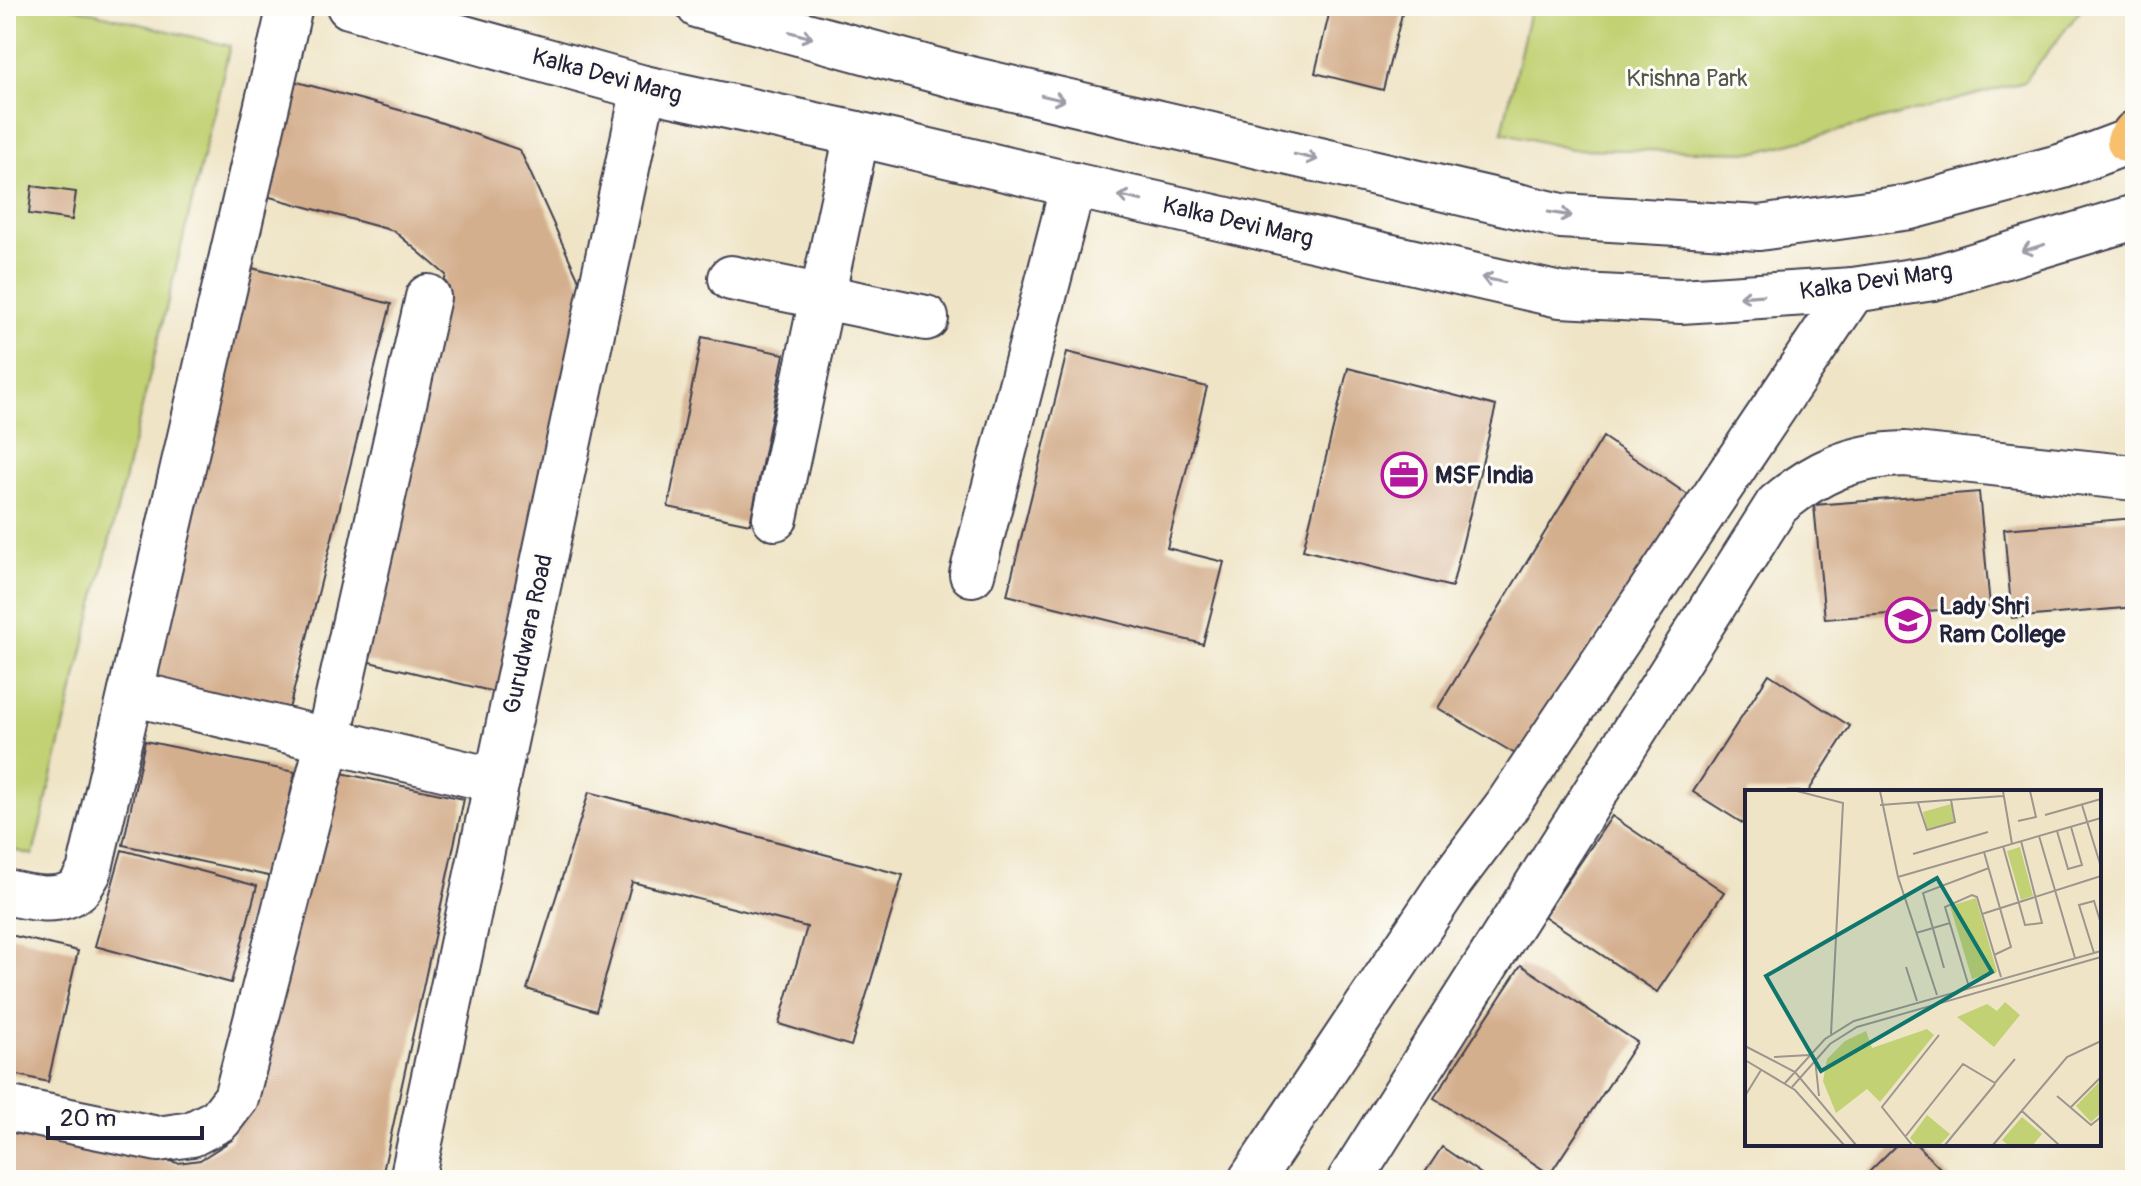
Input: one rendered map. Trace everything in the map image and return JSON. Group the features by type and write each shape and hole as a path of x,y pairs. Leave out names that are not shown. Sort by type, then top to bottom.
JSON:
{"street":[{"path":"6,892 35,899 57,898 77,890 89,872 290,6"},
{"name":"Kalka Devi Marg","path":"349,6 644,88 1560,295 1681,301 1853,290 1933,278 2135,217"},
{"path":"699,6 953,75 1561,216 1759,228 1910,207 2063,166 2133,138"},
{"name":"Gurudwara Road","path":"412,1180 644,88"},
{"path":"775,518 857,134"},
{"path":"2063,166 2081,233"},
{"path":"972,574 1073,185"},
{"path":"731,278 926,318"},
{"path":"1251,1180 1853,290"},
{"path":"6,1108 158,1139 192,1134 219,1120 236,1098 328,741 428,297"},
{"path":"1350,1180 1777,505 1800,486 1834,467 1885,454 2135,478"},
{"path":"131,693 497,781"}],"green space":[{"path":"6,6 67,6 230,46 33,855 6,848"},
{"name":"Krishna Park","path":"1531,6 2084,6 2024,82 1758,152 1570,149 1502,132"}],"building":[{"path":"1331,6 1404,6 1383,90 1315,73"},
{"path":"290,80 425,117 520,150 592,309 503,694 357,659 446,275 394,231 259,194"},
{"path":"32,186 76,192 72,220 29,214"},
{"path":"252,268 391,304 287,717 149,681"},
{"path":"702,337 784,354 750,524 668,507"},
{"path":"1067,352 1207,387 1167,548 1224,562 1203,644 1007,595"},
{"path":"1348,368 1496,406 1452,587 1303,550"},
{"path":"1603,437 1691,497 1517,755 1438,708"},
{"path":"1979,492 1990,606 1825,619 1814,505"},
{"path":"2135,518 2135,607 2012,618 2004,529"},
{"path":"1769,674 1850,726 1809,790 1745,790 1745,825 1693,792"},
{"path":"145,741 295,772 273,877 123,845"},
{"path":"313,767 464,799 383,1172 374,1180 6,1180 6,1126 178,1163 200,1160 232,1140"},
{"path":"589,792 903,875 851,1046 779,1024 807,927 632,882 596,1011 527,989"},
{"path":"1612,816 1724,892 1657,992 1544,916"},
{"path":"122,850 257,886 231,983 95,946"},
{"path":"6,934 78,951 48,1082 6,1072"},
{"path":"1521,965 1637,1042 1550,1174 1434,1098"},
{"path":"1895,1146 1918,1146 1952,1180 1861,1180"},
{"path":"1442,1147 1490,1180 1420,1180"}],"place":[{"name":"MSF India","path":"1404,475"},
{"name":"Lady Shri Ram College","path":"1908,620"}]}
